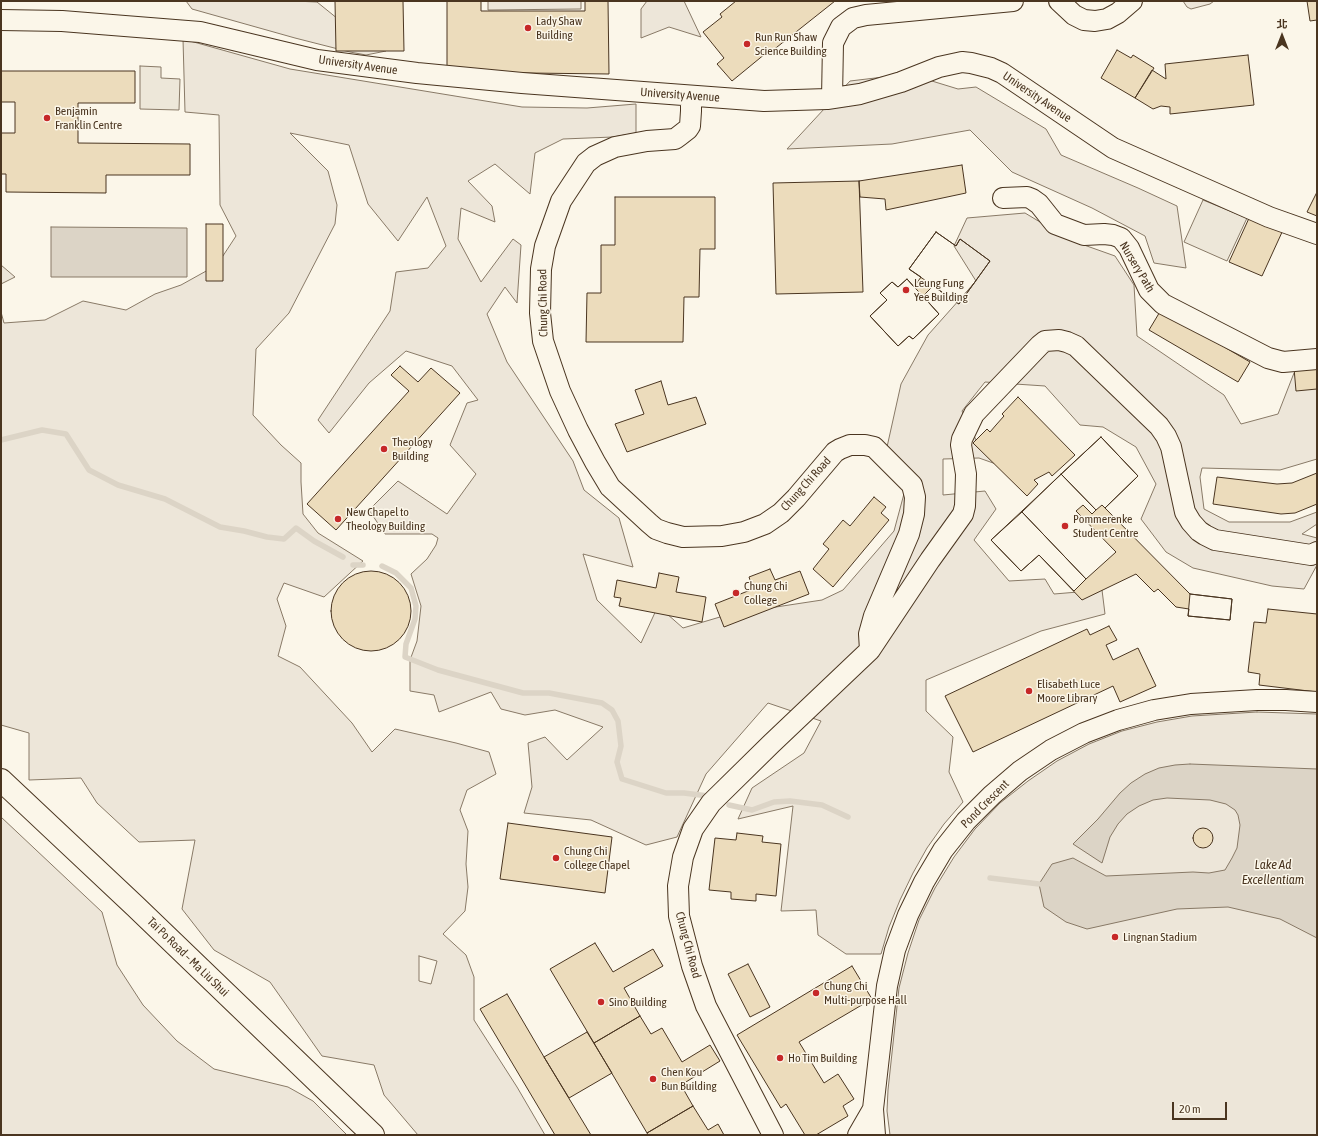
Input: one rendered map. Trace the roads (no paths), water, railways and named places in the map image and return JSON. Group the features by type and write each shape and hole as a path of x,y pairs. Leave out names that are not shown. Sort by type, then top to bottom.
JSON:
{"main road":[{"name":"Tai Po Road – Ma Liu Shui","path":"1,780 373,1135"}],"street":[{"path":"832,98 833,43 841,27 853,18 866,15 1014,1"},
{"path":"1058,1 1074,15 1084,20 1095,21 1107,19 1118,13 1132,1"},
{"name":"University Avenue","path":"1,20 86,23 200,32 317,60 416,73 522,83 772,102 832,98 860,94 939,67 962,62 979,64 1002,73 1018,82 1089,133 1113,148 1269,217 1317,234"},
{"name":"Chung Chi Road","path":"691,96 690,126 686,132 675,138 626,145 595,156 586,163 561,201 548,239 541,269 540,313 543,341 550,364 560,391 578,430 610,488 653,526 667,533 693,538 722,536 765,524 796,498 835,452 840,449 857,445 874,447 912,485 915,497 914,514 910,534 874,616 869,634 870,650 782,733 711,803 693,829 682,857 678,886 679,916 692,966 706,1006 773,1135"},
{"name":"Nursery Path","path":"1003,198 1027,196 1039,204 1055,224 1084,235 1109,234 1121,238 1129,248 1149,290 1162,304 1268,358 1283,362 1317,359"},
{"path":"870,650 930,560 963,514 965,506 966,474 961,446 962,439 974,414 1045,341 1059,340 1076,346 1159,426 1171,447 1185,512 1191,522 1205,536 1215,540 1311,555 1317,552"},
{"name":"Pond Crescent","path":"875,1135 873,1109 887,986 895,950 908,915 924,882 944,850 966,821 992,795 1020,771 1051,750 1084,733 1118,720 1154,710 1191,704 1257,700 1317,702"},
{"path":"858,1135 873,1109"}],"water":[{"path":"51,227 187,228 187,277 51,277"},
{"name":"Lake Ad Excellentiam","path":"1190,764 1317,769 1317,938 1280,919 1228,907 1177,909 1087,929 1066,922 1044,907 1039,884 1052,864 1073,858 1106,876 1193,872 1209,873 1225,870 1237,848 1240,825 1238,815 1235,810 1226,804 1210,800 1167,798 1153,800 1139,806 1127,814 1118,824 1110,837 1102,863 1073,844 1131,783 1145,774 1159,768"}],"waterway":[{"path":"1,440 42,430 66,434 89,470 118,485 165,499 220,527 284,539 296,528 314,541 343,557"},
{"path":"353,565 363,565"},
{"path":"382,566 396,573 411,588 416,606 415,619 406,644 405,657 438,670 523,693 549,693 602,703 612,710 618,721 621,746 617,762 622,779 666,793 684,793 708,796"},
{"path":"729,805 752,810 774,802 790,801 822,805 848,817"},
{"path":"990,878 1039,884"}],"place":[{"name":"Lady Shaw Building","path":"528,28"},
{"name":"Run Run Shaw Science Building","path":"747,44"},
{"name":"Benjamin Franklin Centre","path":"47,118"},
{"name":"Leung Fung Yee Building","path":"906,290"},
{"name":"Theology Building","path":"384,449"},
{"name":"New Chapel to Theology Building","path":"338,519"},
{"name":"Pommerenke Student Centre","path":"1065,526"},
{"name":"Chung Chi College","path":"736,593"},
{"name":"Elisabeth Luce Moore Library","path":"1029,691"},
{"name":"Chung Chi College Chapel","path":"556,858"},
{"name":"Lingnan Stadium","path":"1115,937"},
{"name":"Chung Chi Multi-purpose Hall","path":"816,993"},
{"name":"Sino Building","path":"601,1002"},
{"name":"Ho Tim Building","path":"780,1058"},
{"name":"Chen Kou Bun Building","path":"653,1079"}]}
